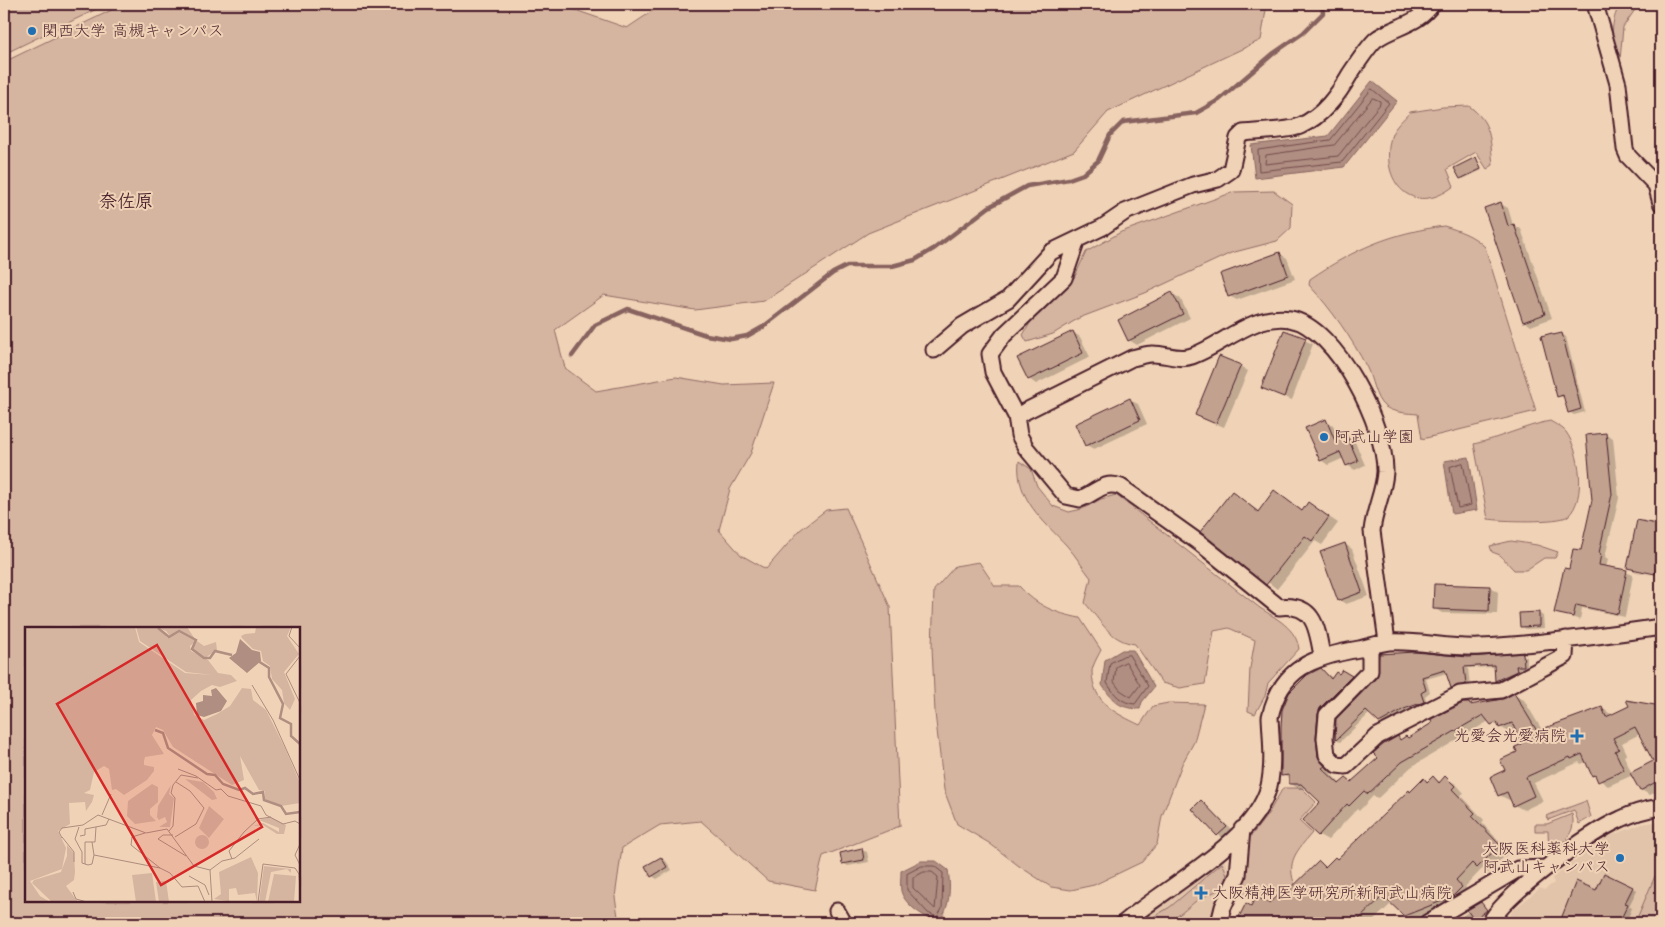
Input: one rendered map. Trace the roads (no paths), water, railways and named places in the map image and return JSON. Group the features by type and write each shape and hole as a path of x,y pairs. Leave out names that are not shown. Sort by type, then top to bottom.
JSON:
{"street":[{"path":"934,350 962,326 1008,298 1051,252 1103,227 1125,212 1193,186 1218,179 1231,170 1238,138 1243,133 1300,126 1336,98 1355,66 1376,39 1404,27 1426,12 1432,4"},
{"path":"1595,4 1618,84 1625,148 1628,156 1656,185 1661,203"},
{"path":"1077,240 1064,278 1004,335 990,354 993,372 1016,416 1019,435 1026,448 1066,496 1080,499 1104,486 1115,485 1120,487 1201,544 1279,607 1291,606 1304,611 1316,624 1322,656"},
{"path":"1016,416 1132,358 1151,354 1179,358 1191,356 1230,336 1271,320 1289,319 1307,324 1325,338 1356,382 1367,402 1382,448 1385,471 1383,490 1373,516 1372,531 1387,642"},
{"path":"1124,923 1186,879 1242,829 1259,810 1269,786 1271,770 1270,717 1276,698 1293,673 1322,656 1387,642 1478,648 1661,627"},
{"path":"1370,647 1370,671 1327,715 1324,738 1327,755 1337,765 1346,766 1378,736 1460,694 1501,690 1565,656 1566,639"},
{"path":"1490,923 1514,895 1546,868 1621,818 1661,807"},
{"path":"1220,923 1223,907 1238,876 1242,829"},
{"path":"1428,923 1518,869 1546,868"}],"water":[{"path":"1372,81 1397,101 1344,167 1255,178 1251,145 1328,136"},
{"path":"1469,457 1477,510 1452,514 1444,461"},
{"path":"1122,650 1133,650 1154,687 1142,702 1140,709 1126,707 1117,703 1102,685 1105,660"},
{"path":"921,861 936,861 948,870 949,897 943,917 939,923 922,915 911,906 901,891 901,871"}],"waterway":[{"path":"572,356 595,325 628,309 706,335 731,339 747,336 763,327 833,273 847,266 892,266 915,260 935,248 989,207 1027,186 1069,179 1083,174 1098,161 1110,135 1123,122 1196,113 1219,100 1274,53 1303,33 1323,13 1322,4"}],"place":[{"name":"関西大学 高槻キャンパス","path":"32,31"},
{"name":"阿武山学園","path":"1324,437"},
{"name":"光愛会光愛病院","path":"1577,736"},
{"name":"大阪医科薬科大学 阿武山キャンパス","path":"1620,858"},
{"name":"大阪精神医学研究所新阿武山病院","path":"1201,893"}],"district":[{"name":"奈佐原","path":"126,202"}]}
